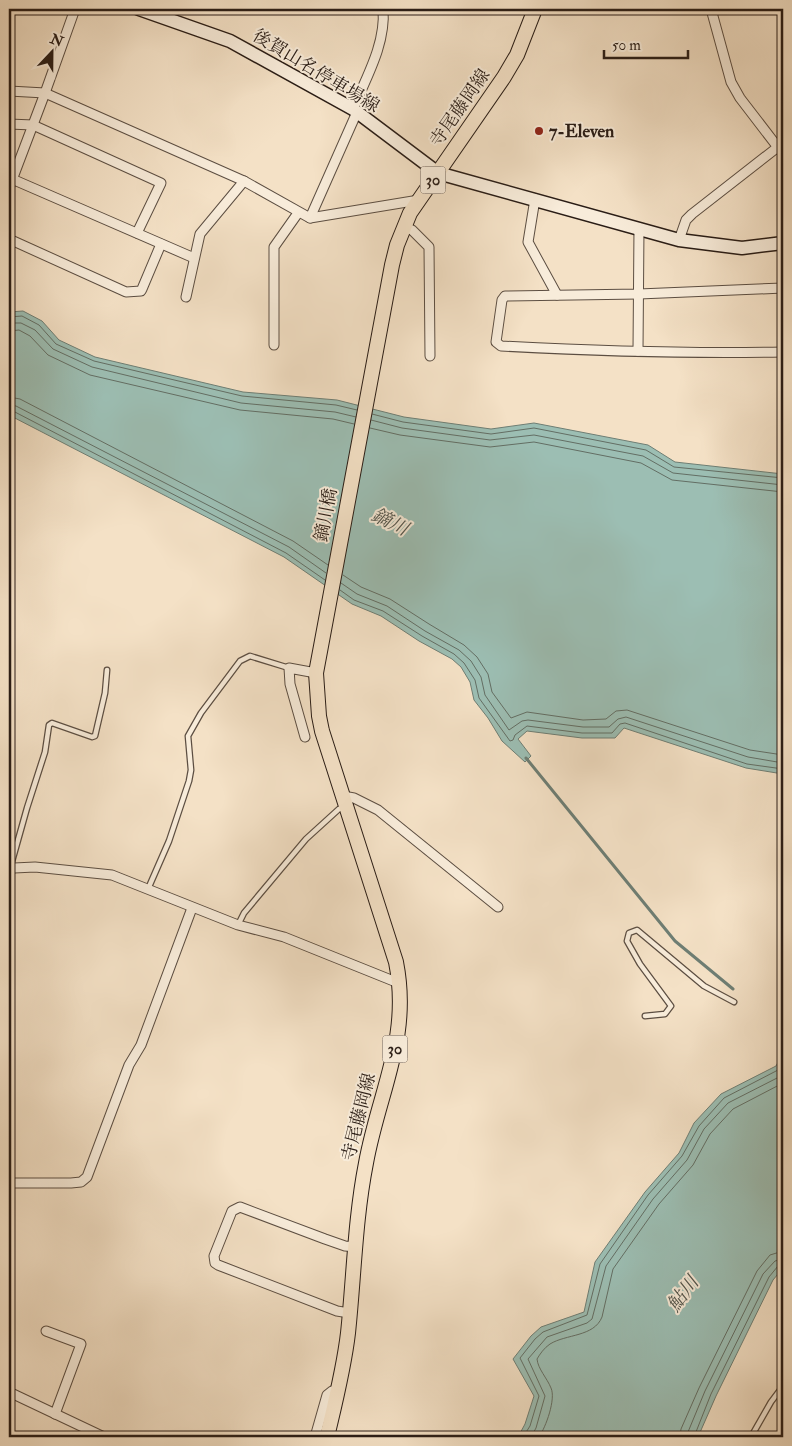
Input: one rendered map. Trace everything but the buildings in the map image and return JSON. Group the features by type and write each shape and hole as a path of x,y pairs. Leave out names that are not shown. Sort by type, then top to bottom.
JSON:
{"main road":[{"name":"寺尾藤岡線","path":"372,368 392,264 410,213 504,77 517,55 535,9"},
{"name":"鏑川橋","path":"316,670 372,368"},
{"name":"寺尾藤岡線","path":"316,670 320,723 396,962 400,984 401,1014 398,1039 366,1163 358,1214 346,1348 327,1437"}],"street":[{"path":"74,9 46,93 10,183 137,233 194,258"},
{"name":"後賀山名停車場線","path":"139,9 230,41 355,111 438,172"},
{"path":"310,218 355,111 378,48 382,36 383,9"},
{"path":"679,240 686,220 692,214 781,147 740,98 731,82 711,9"},
{"path":"9,90 46,93 244,181 298,213 310,218 419,200"},
{"path":"9,124 33,125 161,183 137,233"},
{"path":"438,172 679,240 742,248 783,244"},
{"path":"186,297 200,234 244,181"},
{"path":"535,199 528,242 557,295"},
{"path":"274,345 274,247 298,213"},
{"path":"404,227 412,230 429,247 430,356"},
{"path":"638,351 640,228"},
{"path":"9,239 126,292 141,291 161,244"},
{"path":"783,288 639,294 505,296 502,300 496,342 501,346 638,351 783,352"},
{"path":"305,737 290,684 289,668 316,670"},
{"path":"345,801 354,798 378,810 498,907"},
{"path":"11,866 112,875 238,926 284,937 400,984"},
{"path":"9,1183 71,1184 80,1182 86,1177 129,1065 140,1045 192,908"},
{"path":"349,1313 337,1311 218,1265 214,1256 232,1211 240,1207 345,1246 356,1247"},
{"path":"46,1331 81,1344 55,1414"},
{"path":"315,1437 327,1395 332,1391 338,1391"},
{"path":"9,1392 104,1437"}],"lane":[{"path":"148,888 169,841 189,781 191,770 188,736 201,713 245,657 250,656 289,668"},
{"path":"11,866 26,808 45,752 50,725 52,724 92,737 95,736 105,693 107,670"},
{"path":"238,926 244,913 306,839 339,809 345,801"},
{"path":"645,1016 665,1014 671,1006 640,964 627,941 628,933 637,930 704,986 734,1002"},
{"path":"751,1437 771,1402 783,1386"}],"water":[{"name":"鏑川","path":"23,311 42,321 59,340 95,357 243,392 337,400 404,417 491,429 534,423 648,445 675,462 783,474 783,774 746,768 624,728 615,738 582,738 527,731 518,739 531,756 525,762 502,741 474,700 470,682 461,667 452,659 419,641 381,616 352,604 284,557 9,415 9,312"},
{"name":"鮎川","path":"783,1053 783,1268 773,1280 698,1437 518,1437 525,1424 534,1396 513,1359 531,1336 541,1327 584,1312 595,1262 645,1192 679,1153 694,1123 721,1094 776,1066"}],"waterway":[{"path":"526,758 675,941 733,989"}],"place":[{"name":"7-Eleven","path":"539,131"}]}
